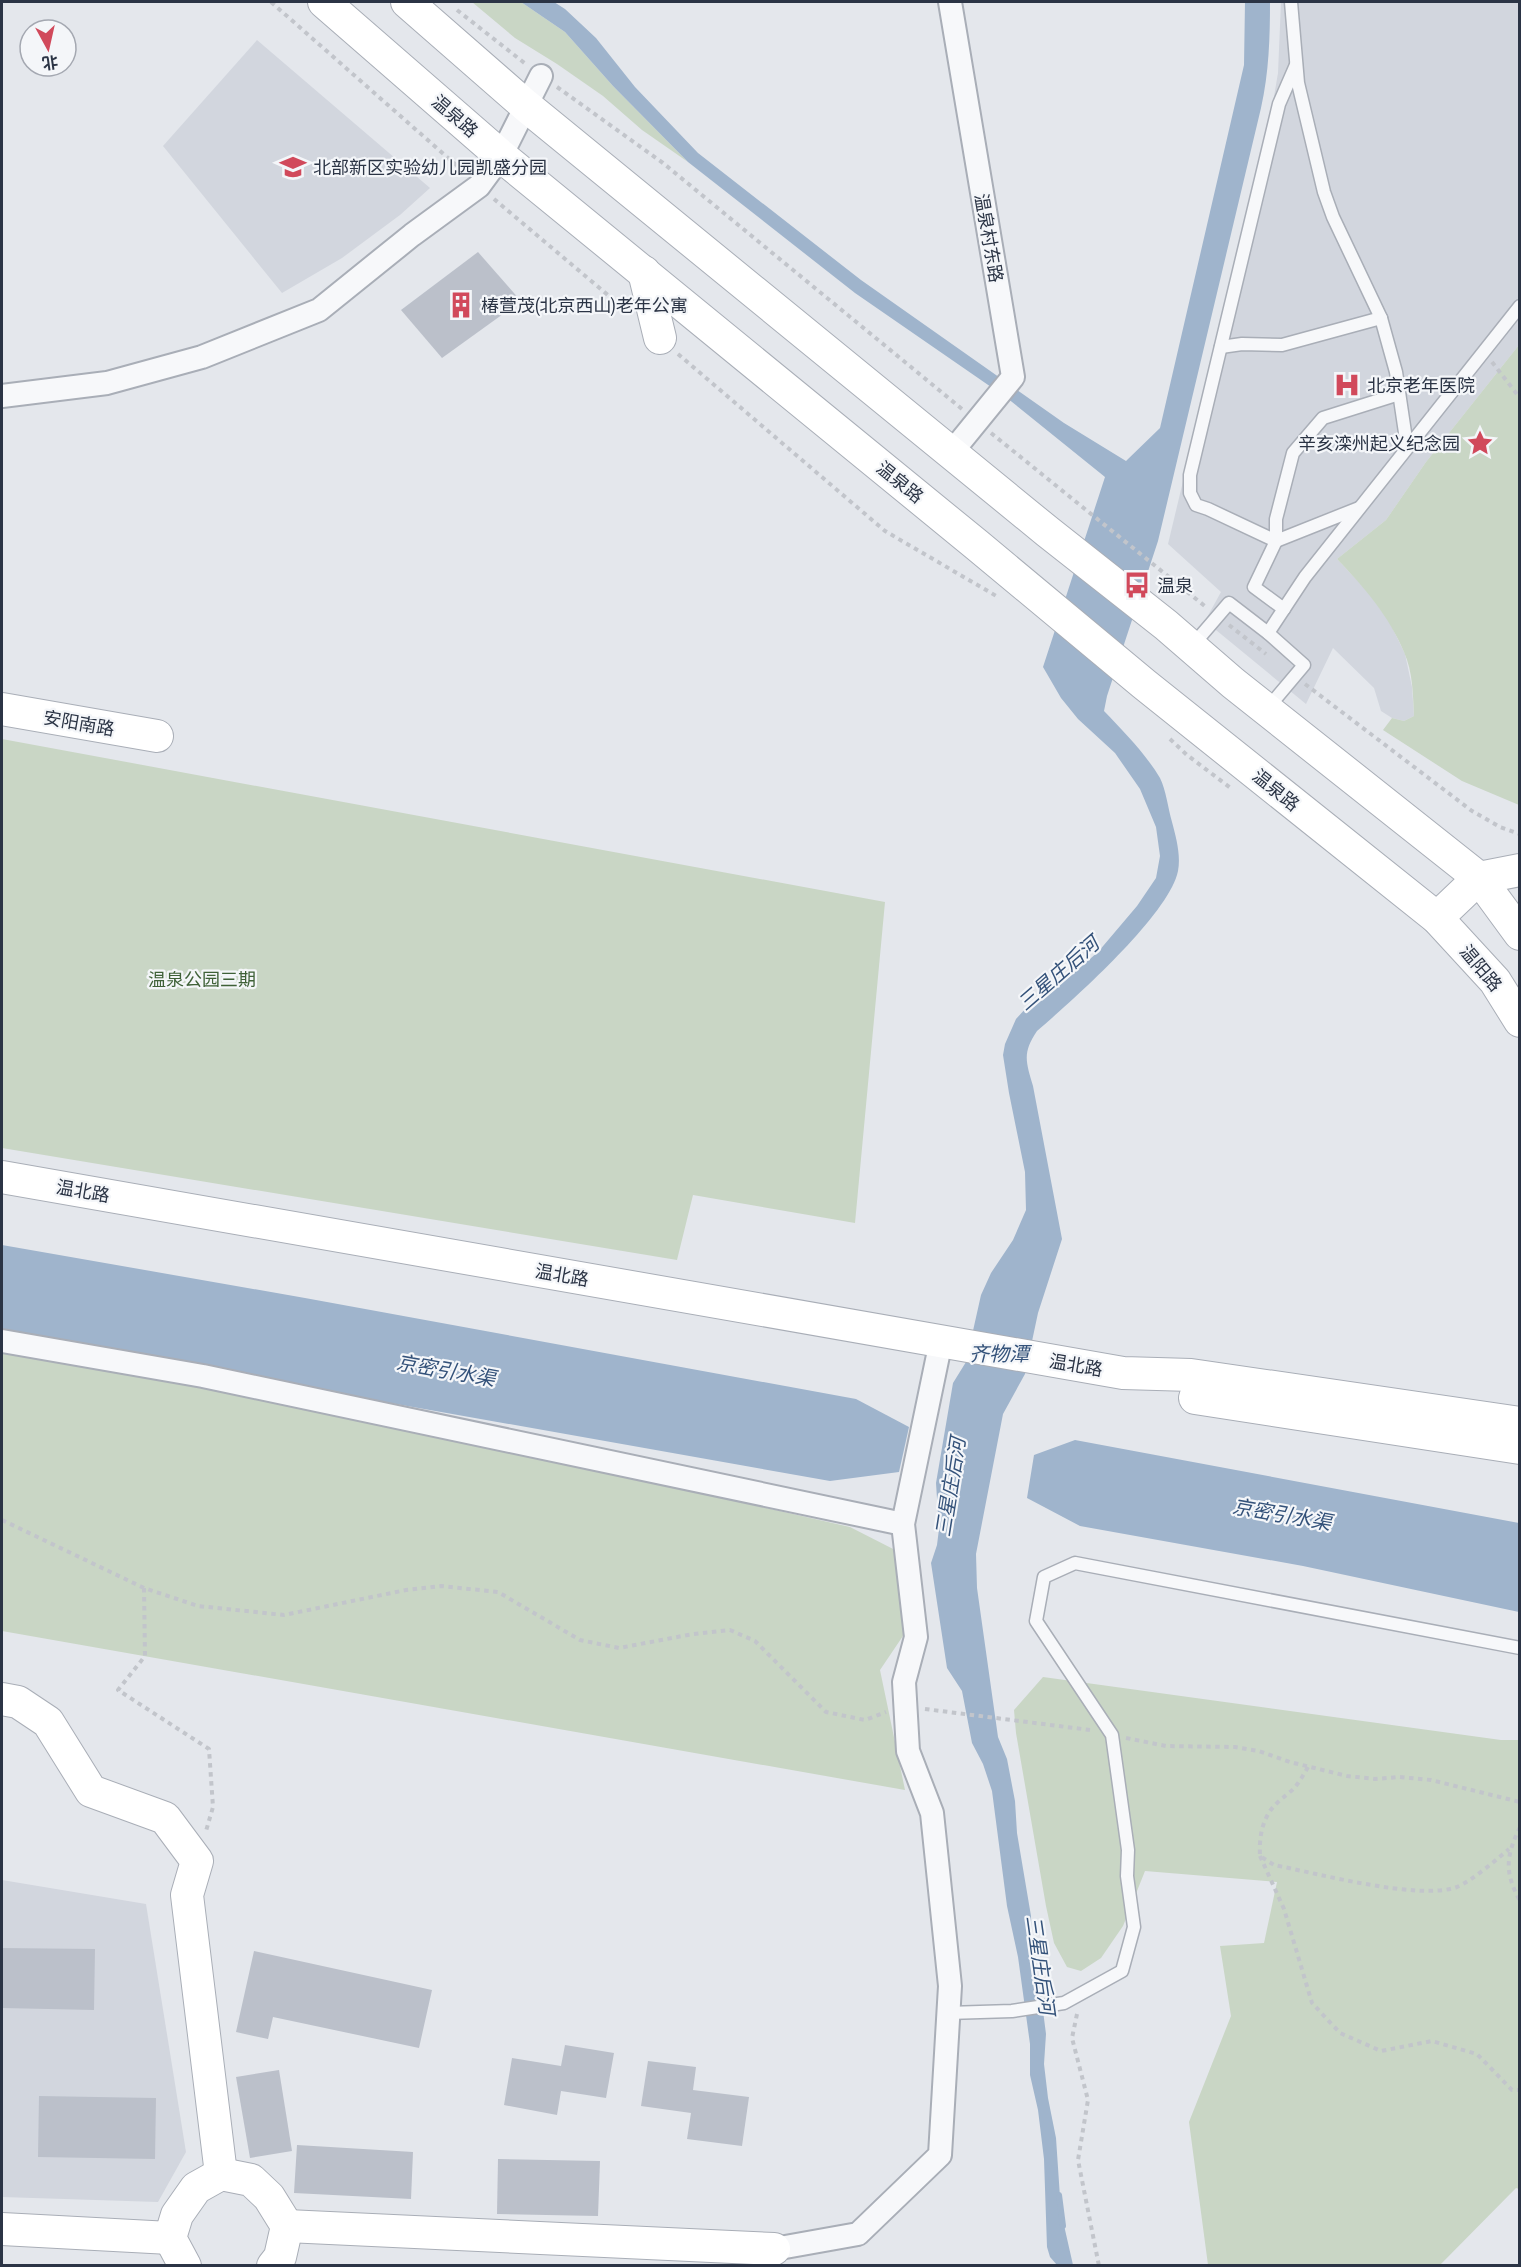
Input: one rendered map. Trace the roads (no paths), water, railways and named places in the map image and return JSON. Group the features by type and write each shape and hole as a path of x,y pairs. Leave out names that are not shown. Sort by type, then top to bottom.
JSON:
{"main road":[{"name":"温泉路","path":"324,2 501,156 1144,684 1437,918"},
{"path":"407,2 525,105 1048,532 1192,646 1233,683 1479,878 1520,934"},
{"path":"644,272 660,338"},
{"name":"安阳南路","path":"2,709 157,736"},
{"path":"1437,918 1479,878 1520,870"},
{"name":"温阳路","path":"1437,918 1495,981 1520,1021"},
{"name":"温北路","path":"2,1177 1123,1373 1191,1375 1520,1423"},
{"name":"温北路","path":"1123,1373 1188,1396 1520,1448"},
{"path":"2,1699 18,1702 48,1722 91,1791 165,1818 197,1861 187,1895 221,2174"},
{"path":"185,2265 170,2238 177,2215 196,2188 221,2174 251,2180 269,2198 287,2226 280,2257 273,2265"},
{"path":"287,2226 774,2249"},
{"path":"2,2229 170,2238"}],"street":[{"name":"温泉村东路","path":"950,2 1013,377 951,453"},
{"path":"2,396 118,381 202,357 318,310 412,235 479,186 501,156 541,76"},
{"path":"2,1341 203,1376 903,1524"},
{"path":"774,2249 858,2234 940,2155 950,1986 932,1813 908,1751 904,1682 916,1637 903,1524 953,1343"}],"lane":[{"path":"1291,2 1298,83 1324,192 1333,217 1381,318 1396,372 1407,446"},
{"path":"1296,65 1279,104 1190,475 1190,493 1196,505 1276,541 1359,508"},
{"path":"1268,633 1305,577 1520,306"},
{"path":"1221,347 1242,344 1282,345 1381,318"},
{"path":"1284,609 1254,587 1276,541 1276,519 1293,453 1323,418 1399,394"},
{"path":"1192,646 1229,603 1268,633 1304,665 1267,708"},
{"path":"948,2013 1012,2011 1064,2003 1122,1971 1134,1927 1127,1876 1128,1850 1112,1735 1036,1622 1044,1577 1075,1563 1520,1648"}],"water":[{"name":"齐物潭","path":"521,2 554,2 565,9 596,38 635,87 698,153 861,280 1064,423 1126,461 1160,428 1244,65 1245,2 1270,2 1266,82 1261,108 1158,541 1104,711 1141,751 1160,778 1176,840 1178,871 1171,889 1139,933 1095,979 1037,1031 1027,1052 1027,1064 1062,1239 1038,1313 1025,1374 1003,1414 976,1554 977,1588 998,1737 1007,1759 1015,1801 1017,1833 1031,1916 1032,1960 1039,1980 1046,2034 1044,2064 1056,2138 1061,2212 1073,2265 1057,2265 1050,2257 1047,2247 1044,2159 1038,2110 1030,2075 1030,2044 1018,1957 1007,1906 992,1791 983,1764 972,1743 962,1691 947,1668 931,1563 939,1529 936,1483 953,1383 966,1362 981,1295 991,1273 1013,1240 1026,1210 1025,1172 1003,1055 1005,1044 1016,1019 1027,1007 1062,983 1098,952 1137,906 1156,878 1160,856 1156,827 1140,789 1115,753 1078,719 1061,698 1043,667 1105,477 1007,398 855,293 688,162 613,86 565,32"},
{"name":"京密引水渠","path":"2,1245 856,1399 909,1427 899,1472 830,1481 2,1334"},
{"name":"京密引水渠","path":"1075,1440 1519,1523 1519,1612 1303,1566 1080,1526 1027,1498 1034,1455"}],"waterway":[{"name":"三星庄后河","path":"1059,2195 1063,2226"}],"place":[{"name":"北部新区实验幼儿园凯盛分园","path":"293,167"},
{"name":"椿萱茂(北京西山)老年公寓","path":"461,305"},
{"name":"北京老年医院","path":"1347,385"},
{"name":"辛亥滦州起义纪念园","path":"1480,443"},
{"name":"温泉","path":"1137,585"}],"park label":[{"name":"温泉公园三期","path":"202,979"}]}
